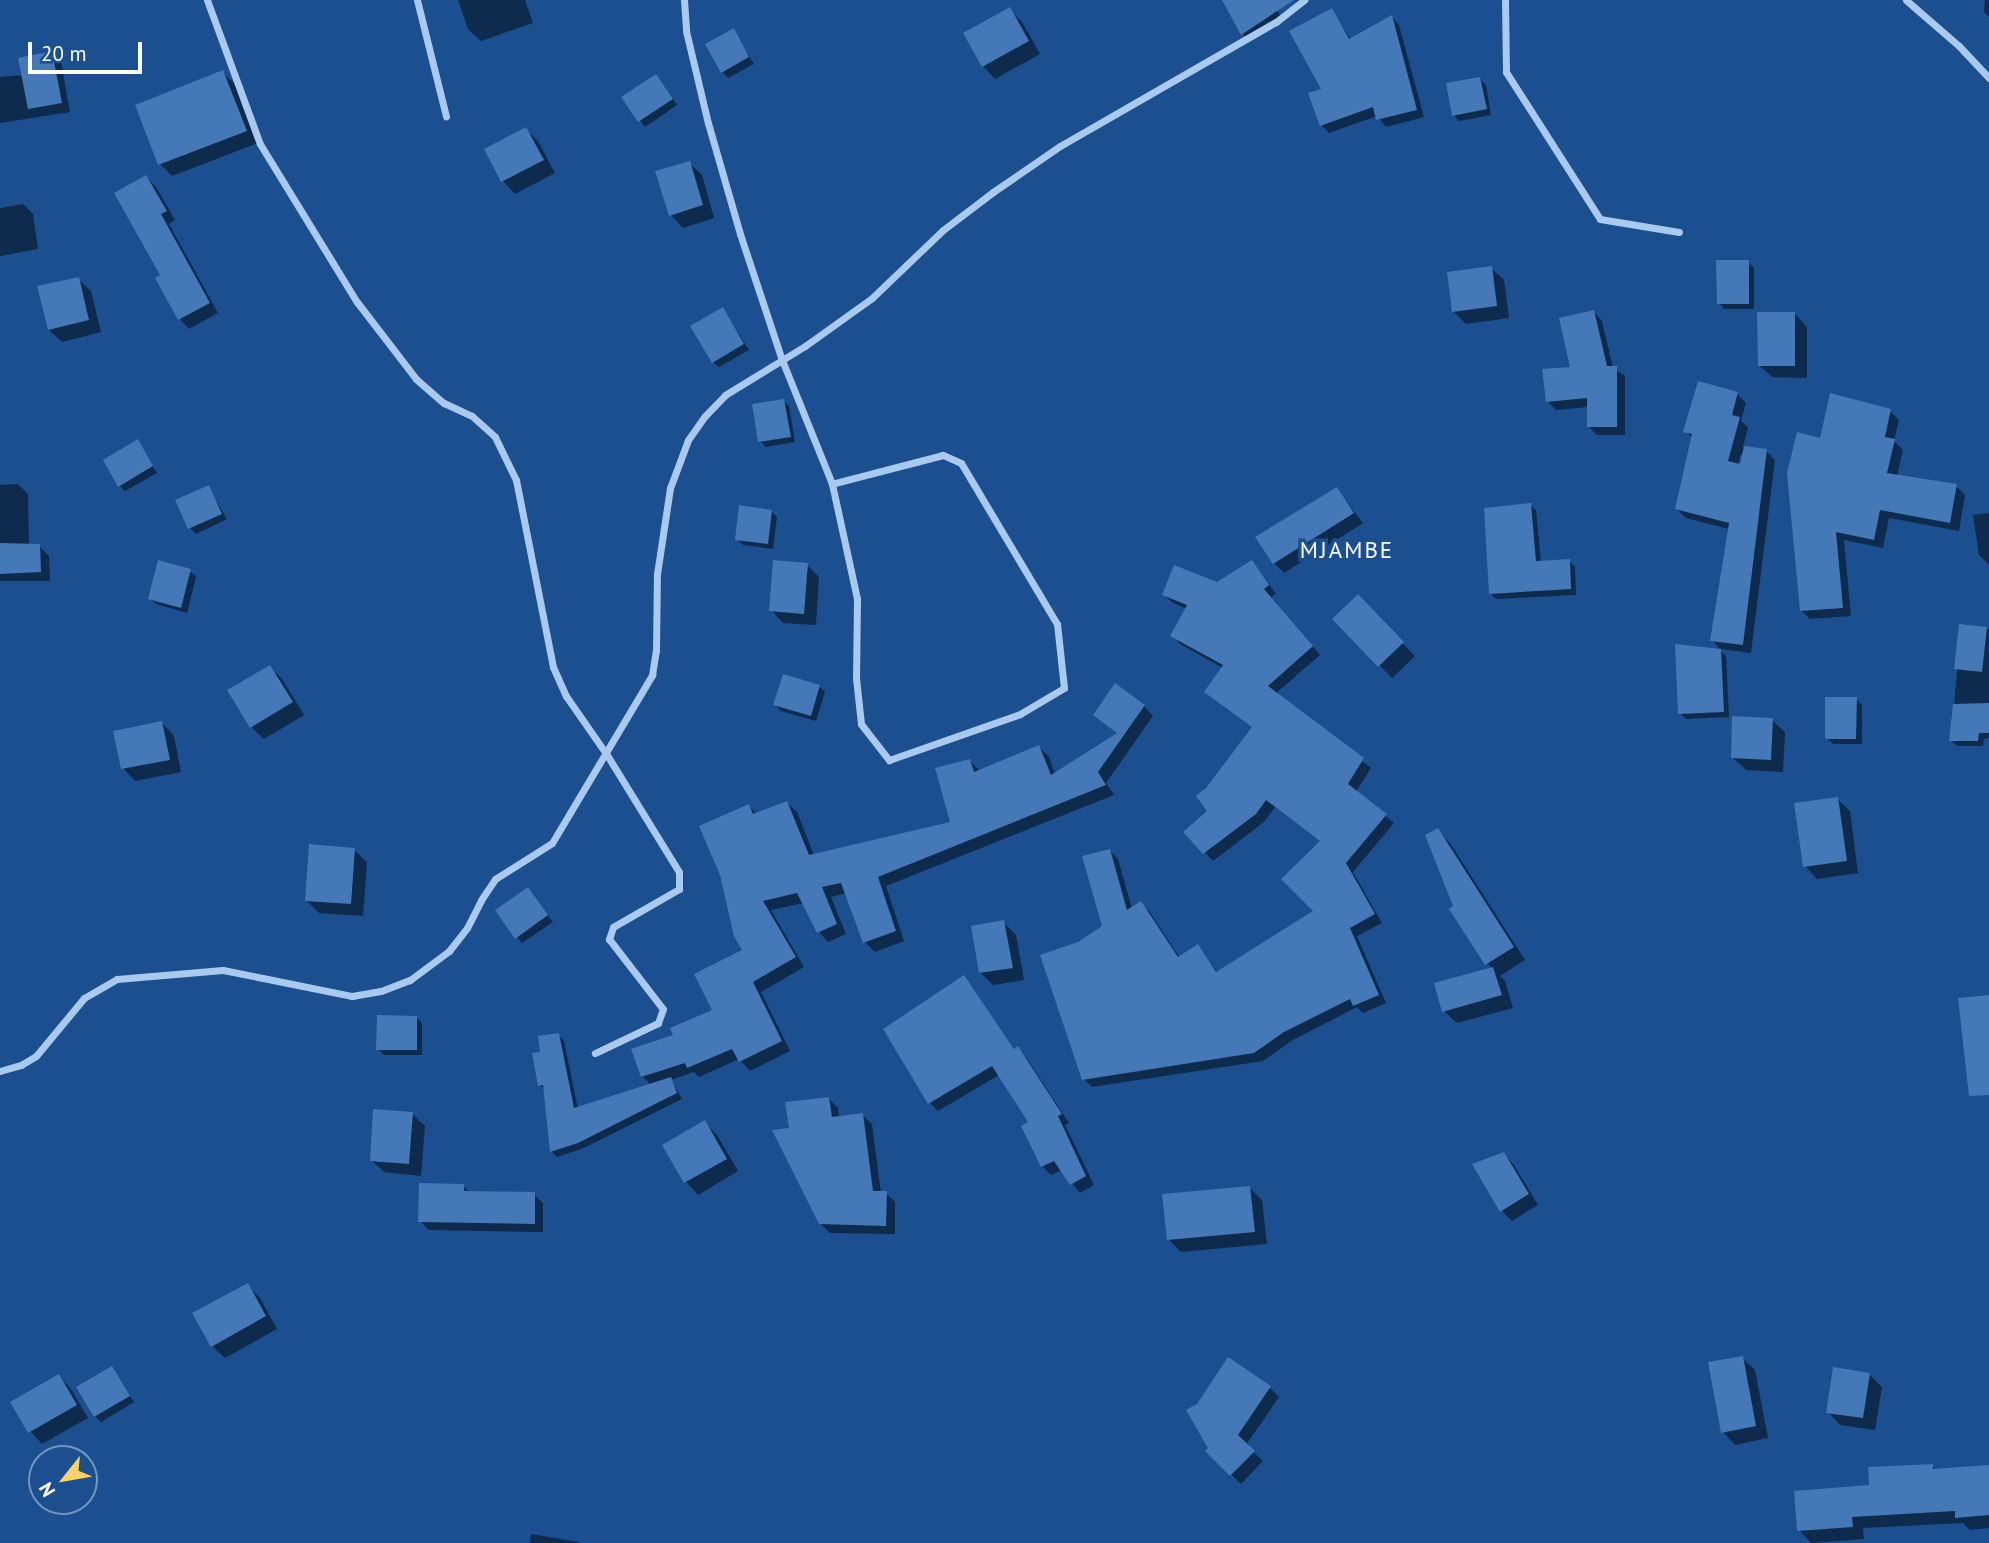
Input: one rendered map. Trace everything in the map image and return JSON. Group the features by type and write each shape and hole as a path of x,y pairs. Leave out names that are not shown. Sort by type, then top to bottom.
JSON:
{"street":[{"path":"207,0 260,144 357,302 416,379 444,403 472,416 495,437 516,480 552,667 566,696 607,755 679,872 679,889 613,927 609,939 663,1009 658,1023 595,1053"},
{"path":"417,0 446,116"},
{"path":"684,0 686,31 708,124 782,360 832,484 858,599 856,678 861,724 889,760 1020,714 1064,688 1057,624 961,463 943,455 832,484"},
{"path":"0,1071 21,1065 36,1056 84,998 117,979 223,970 352,996 381,992 410,980 449,951 467,928 495,880 552,843 607,755 656,664 657,574 662,531 676,466 688,440 705,415 725,395 782,360 872,298 943,230 993,192 1060,146 1276,22 1304,0"},
{"path":"1505,0 1506,72 1600,219 1679,232"},
{"path":"1906,0 1959,46 1989,78"}],"building":[{"path":"1222,0 1294,0 1241,35"},
{"path":"1010,7 1029,41 982,67 963,33"},
{"path":"1332,8 1349,39 1392,15 1417,110 1376,120 1373,107 1320,126 1308,93 1321,89 1289,31"},
{"path":"734,28 749,57 721,73 705,44"},
{"path":"52,51 62,103 28,109 18,58"},
{"path":"223,70 247,131 158,165 135,105"},
{"path":"656,74 673,99 638,122 621,97"},
{"path":"1480,77 1487,109 1452,116 1446,83"},
{"path":"526,127 544,160 501,182 484,149"},
{"path":"690,161 703,205 669,216 655,171"},
{"path":"146,175 167,211 161,214 210,303 178,320 155,278 160,275 114,193"},
{"path":"1716,260 1749,260 1749,304 1717,304"},
{"path":"1492,266 1497,306 1452,312 1447,272"},
{"path":"79,277 89,320 48,330 37,286"},
{"path":"723,307 744,344 712,363 690,326"},
{"path":"1594,310 1607,366 1617,366 1617,427 1587,427 1587,398 1546,402 1542,369 1570,367 1559,318"},
{"path":"1757,312 1795,312 1795,366 1758,366"},
{"path":"1698,381 1738,392 1732,415 1740,417 1728,461 1740,464 1744,446 1767,449 1743,645 1710,641 1729,523 1675,509 1692,434 1683,432"},
{"path":"1830,393 1891,409 1885,437 1895,439 1887,473 1957,484 1950,523 1880,510 1874,540 1836,532 1843,608 1800,611 1787,473 1797,432 1820,438"},
{"path":"784,399 791,437 758,442 752,404"},
{"path":"138,439 153,466 118,487 103,460"},
{"path":"209,485 222,514 188,529 175,500"},
{"path":"1337,487 1354,513 1273,564 1255,537"},
{"path":"1531,503 1536,561 1570,559 1571,589 1489,594 1484,508"},
{"path":"739,505 772,510 768,544 735,540"},
{"path":"0,543 40,544 41,572 0,574"},
{"path":"158,560 191,569 181,608 148,599"},
{"path":"773,560 808,563 804,614 769,611"},
{"path":"1252,560 1269,585 1264,589 1313,646 1268,686 1364,758 1348,784 1387,814 1346,863 1375,914 1350,928 1379,995 1353,1006 1350,999 1284,1032 1254,1053 1082,1080 1040,955 1078,942 1102,926 1082,856 1110,849 1127,910 1141,901 1178,957 1198,944 1216,972 1313,911 1281,879 1320,841 1266,800 1256,814 1203,854 1183,832 1207,811 1196,796 1206,788 1252,727 1204,692 1223,665 1170,636 1187,605 1162,595 1174,565 1217,582"},
{"path":"1358,594 1404,642 1378,667 1332,619"},
{"path":"1959,624 1987,627 1982,672 1954,669"},
{"path":"1675,644 1721,649 1724,712 1678,714"},
{"path":"270,665 293,702 250,728 227,690"},
{"path":"783,674 820,685 811,716 773,705"},
{"path":"1115,683 1145,705 1098,772 1106,785 878,877 896,931 863,943 841,883 822,887 837,924 817,933 797,893 763,901 796,957 753,982 782,1041 739,1062 732,1049 687,1068 685,1063 641,1077 631,1049 673,1035 670,1028 712,1010 694,974 742,950 734,936 720,875 699,826 749,804 753,814 787,801 809,855 950,822 935,768 970,759 974,772 1039,745 1051,775 1117,733 1093,715"},
{"path":"1825,697 1857,697 1856,739 1825,739"},
{"path":"1989,703 1989,733 1979,733 1978,741 1949,741 1953,704"},
{"path":"1732,716 1773,718 1771,760 1731,758"},
{"path":"162,721 170,760 121,769 113,731"},
{"path":"1838,797 1847,861 1803,867 1794,803"},
{"path":"1438,828 1514,947 1485,965 1449,909 1453,906 1425,835"},
{"path":"309,844 355,848 351,904 305,901"},
{"path":"528,887 548,915 515,939 495,910"},
{"path":"1004,920 1013,968 979,973 971,926"},
{"path":"1493,967 1502,995 1442,1012 1434,983"},
{"path":"964,975 1014,1049 1018,1046 1062,1114 1058,1116 1086,1176 1070,1185 1054,1161 1041,1167 1021,1126 1028,1122 992,1066 928,1104 883,1029"},
{"path":"1989,995 1989,1095 1969,1096 1958,998"},
{"path":"377,1015 417,1016 417,1050 376,1050"},
{"path":"559,1033 574,1108 671,1077 677,1093 578,1143 550,1152 543,1085 538,1086 532,1053 540,1052 538,1036"},
{"path":"829,1097 832,1117 863,1113 873,1191 887,1191 886,1226 819,1224 772,1130 789,1128 785,1102"},
{"path":"373,1109 413,1112 409,1164 370,1161"},
{"path":"705,1120 727,1159 684,1183 662,1145"},
{"path":"1504,1152 1529,1194 1500,1212 1472,1164"},
{"path":"419,1183 464,1184 464,1191 535,1192 535,1224 418,1222"},
{"path":"1250,1186 1255,1232 1167,1240 1162,1194"},
{"path":"248,1283 266,1316 211,1347 192,1313"},
{"path":"1743,1356 1756,1426 1721,1433 1708,1362"},
{"path":"1228,1357 1271,1386 1238,1435 1255,1451 1230,1476 1205,1451 1208,1448 1186,1410 1197,1404"},
{"path":"112,1366 130,1396 94,1417 76,1387"},
{"path":"1833,1367 1870,1373 1863,1418 1826,1413"},
{"path":"59,1374 77,1405 28,1433 10,1402"},
{"path":"1933,1464 1933,1469 1989,1465 1989,1515 1955,1518 1955,1511 1852,1517 1853,1527 1797,1531 1794,1491 1869,1485 1868,1467"}],"district":[{"name":"MJAMBE","path":"1347,550"}]}
